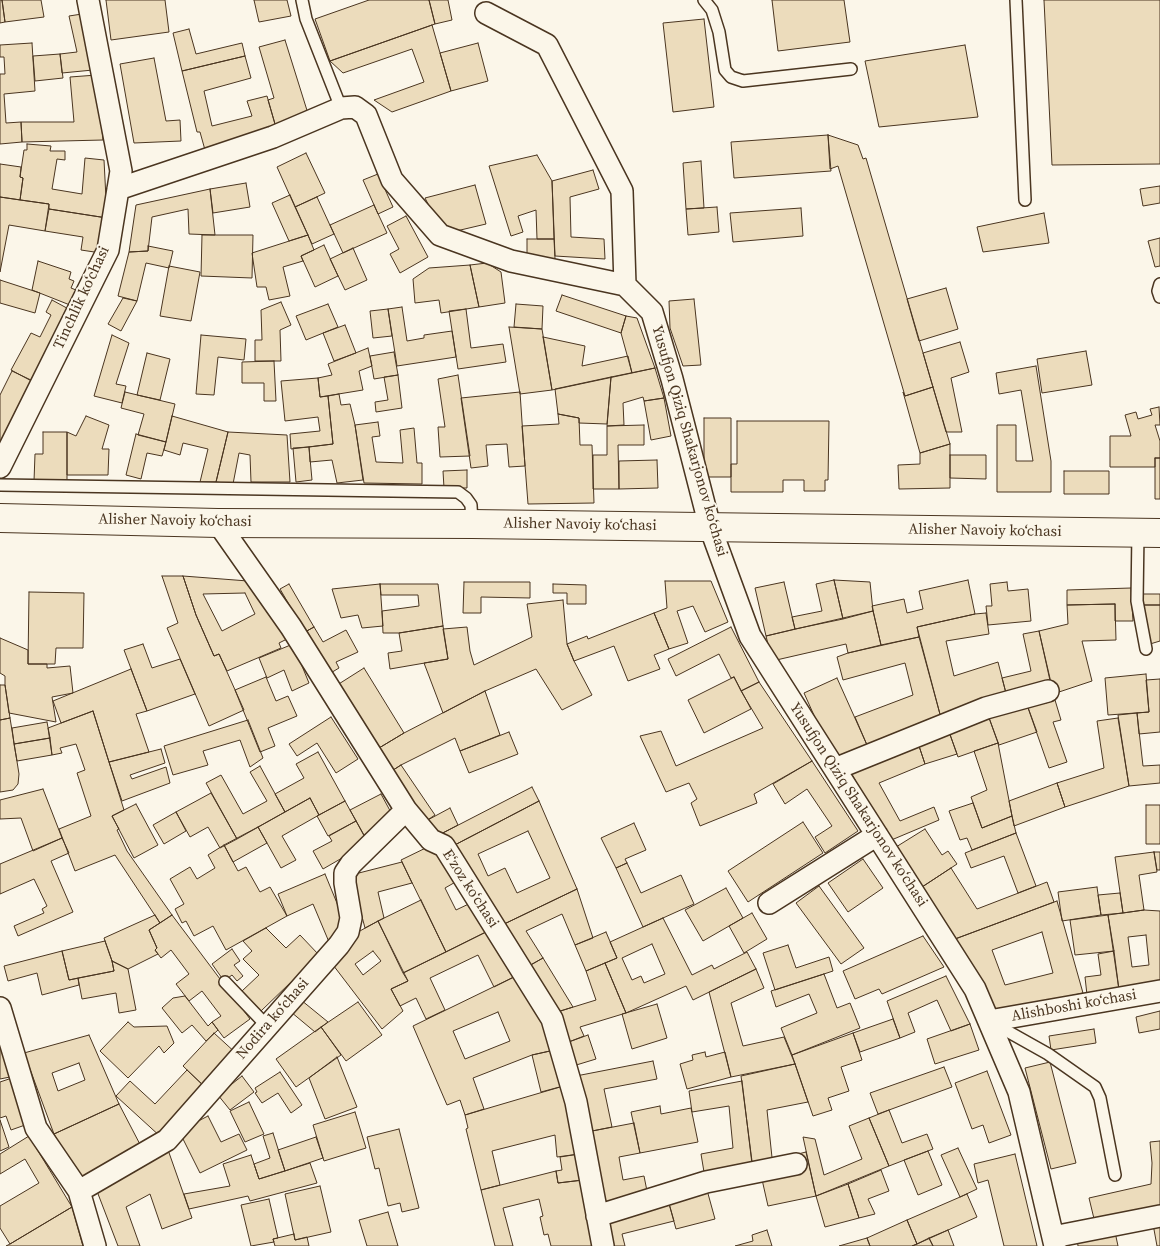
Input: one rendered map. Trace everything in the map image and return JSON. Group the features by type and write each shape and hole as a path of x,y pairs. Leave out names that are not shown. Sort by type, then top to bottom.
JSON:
{"main road":[{"name":"Alisher Navoiy koʻchasi","path":"0,518 218,523 1149,532"}],"street":[{"name":"Tinchlik koʻchasi","path":"0,467 108,250 121,171 88,0"},
{"path":"118,189 274,137 341,108 355,107 366,115 392,180 440,235 511,261 624,285 622,191 618,183 547,45 486,13"},
{"name":"Yusufjon Qiziq Shakarjonov koʻchasi","path":"624,285 652,312 672,379 710,527 750,636 975,989 1019,1092 1054,1242"},
{"name":"Eʻzoz koʻchasi","path":"218,523 291,627 406,810 431,840 444,846 552,1019 576,1102 603,1246"},
{"path":"835,769 986,708 1048,690"},
{"name":"Nodira koʻchasi","path":"78,1191 167,1140 348,932 351,918 345,873 351,864 406,810"},
{"path":"769,902 877,835"},
{"name":"Alishboshi koʻchasi","path":"988,1020 1160,992"},
{"path":"0,1008 36,1128 78,1191 95,1246"},
{"path":"598,1216 706,1182 796,1164"},
{"path":"1054,1242 1160,1216"}],"lane":[{"path":"302,0 306,19 341,108"},
{"path":"704,0 712,10 725,70 730,76 743,81 851,69"},
{"path":"1016,0 1024,200"},
{"path":"1160,284 1158,290 1160,297"},
{"path":"0,485 458,492 471,505 472,524"},
{"path":"1146,649 1137,601 1149,532"},
{"path":"225,982 267,1026"},
{"path":"988,1020 1048,1054 1095,1087 1100,1098 1115,1175"}],"building":[{"path":"0,0 2,0 5,22 0,23"},
{"path":"2,0 41,0 44,17 5,22"},
{"path":"106,0 165,0 169,32 111,40"},
{"path":"254,0 287,0 291,16 259,22"},
{"path":"369,0 429,0 435,24 330,61 315,19"},
{"path":"429,0 448,0 452,20 435,24"},
{"path":"772,0 844,0 850,42 778,51"},
{"path":"1044,0 1160,0 1160,164 1052,165"},
{"path":"82,14 93,70 62,73 60,54 77,52 69,16"},
{"path":"704,19 714,107 673,112 663,23"},
{"path":"432,25 451,91 392,112 374,100 424,82 412,49 343,73 330,61"},
{"path":"189,29 196,54 242,43 245,56 182,71 173,33"},
{"path":"285,40 310,120 277,131 268,100 274,98 259,47"},
{"path":"32,43 35,91 4,94 6,123 21,122 22,142 0,144 0,74 5,74 4,57 0,57 0,45"},
{"path":"478,43 488,81 451,91 440,53"},
{"path":"965,45 978,117 879,127 865,61"},
{"path":"60,54 63,78 35,81 33,56"},
{"path":"245,56 251,78 204,91 212,126 252,116 247,101 267,96 277,131 205,150 200,132 197,132 182,71"},
{"path":"154,58 166,121 180,120 181,141 134,143 120,64"},
{"path":"97,75 103,140 22,142 21,122 74,122 70,77"},
{"path":"828,135 858,145 863,159 866,158 933,387 905,396 838,166 830,169"},
{"path":"828,135 831,171 734,178 731,142"},
{"path":"27,144 51,146 50,151 65,151 65,160 57,159 52,189 82,194 85,158 104,160 107,218 49,209 49,204 20,200 23,178 20,177 24,150 27,150"},
{"path":"306,153 325,193 295,207 277,167"},
{"path":"537,155 552,181 554,239 537,239 536,210 518,216 523,232 511,236 489,166"},
{"path":"701,161 704,208 686,209 683,163"},
{"path":"0,164 21,167 20,177 23,178 20,200 0,197"},
{"path":"593,170 599,189 570,197 571,237 604,239 605,259 555,256 552,181"},
{"path":"378,174 393,207 378,214 363,180"},
{"path":"246,183 250,207 213,213 210,189"},
{"path":"475,185 486,224 452,232 434,216 425,198"},
{"path":"1160,186 1160,203 1143,206 1140,189"},
{"path":"210,189 215,235 189,234 188,209 152,217 148,251 129,252 136,205"},
{"path":"290,195 308,235 289,241 272,203"},
{"path":"0,197 49,204 45,231 9,225 0,272"},
{"path":"317,197 334,234 312,244 295,207"},
{"path":"374,205 387,233 343,253 330,225"},
{"path":"717,207 719,232 688,235 686,209"},
{"path":"801,208 803,236 733,242 730,213"},
{"path":"49,209 107,218 101,253 81,250 83,237 45,231"},
{"path":"1044,213 1049,243 983,252 977,227"},
{"path":"406,216 428,257 400,273 390,254 399,249 387,226"},
{"path":"202,235 253,235 252,278 201,276"},
{"path":"308,235 314,250 301,256 303,261 283,267 290,296 269,300 266,287 257,287 252,253"},
{"path":"1160,238 1160,266 1155,267 1148,241"},
{"path":"527,239 554,239 555,259 527,259"},
{"path":"324,245 338,276 315,287 301,256"},
{"path":"148,246 173,251 169,268 146,263 137,301 118,296 129,252 148,251"},
{"path":"353,248 367,280 345,290 330,259"},
{"path":"38,261 71,272 69,279 74,281 71,288 81,292 75,307 32,290"},
{"path":"487,263 501,272 505,303 479,307 470,265"},
{"path":"470,265 479,307 441,313 439,300 415,303 413,279 429,268"},
{"path":"169,266 200,272 191,321 160,316"},
{"path":"0,280 40,293 35,313 0,303"},
{"path":"946,288 958,329 919,341 907,299"},
{"path":"562,295 626,316 621,333 556,311"},
{"path":"123,298 137,301 121,331 108,324"},
{"path":"694,299 701,365 683,366 670,328 669,301"},
{"path":"52,300 76,313 39,385 11,370 31,333 40,337 51,315 46,312"},
{"path":"281,302 291,325 280,330 281,361 255,361 255,340 262,340 261,310"},
{"path":"328,304 338,327 306,340 296,316"},
{"path":"516,304 543,306 542,329 514,327"},
{"path":"402,307 407,341 424,338 424,335 452,331 456,357 397,366 388,309"},
{"path":"388,309 392,336 373,338 370,311"},
{"path":"466,309 471,348 503,344 506,362 458,369 449,311"},
{"path":"626,316 637,318 655,368 632,373 621,333"},
{"path":"345,325 356,353 334,361 323,333"},
{"path":"509,327 542,329 552,390 520,394"},
{"path":"112,335 129,343 116,384 126,386 122,403 94,396"},
{"path":"201,335 246,339 244,360 218,357 214,395 196,394"},
{"path":"543,337 585,346 582,366 628,356 632,373 552,390"},
{"path":"960,342 969,372 951,378 962,432 946,432 923,353"},
{"path":"368,348 372,366 359,371 363,390 320,397 318,378 332,375 328,364"},
{"path":"1086,351 1092,385 1042,393 1037,359"},
{"path":"394,352 398,375 374,379 370,356"},
{"path":"147,353 170,359 160,400 137,395"},
{"path":"274,361 276,401 264,401 264,383 242,383 242,362"},
{"path":"1036,366 1051,461 1051,492 997,492 997,425 1016,425 1016,461 1033,461 1021,390 999,394 996,373"},
{"path":"655,368 664,398 644,401 643,397 623,403 624,425 607,426 611,377"},
{"path":"12,371 33,381 0,444 0,395"},
{"path":"398,375 402,408 376,412 375,402 388,400 384,377"},
{"path":"458,375 470,456 440,457 438,427 445,427 438,379"},
{"path":"611,377 607,424 579,423 579,418 558,414 555,389"},
{"path":"318,378 320,397 328,396 333,444 291,449 290,434 320,431 318,417 285,421 281,381"},
{"path":"933,387 950,444 920,453 903,392 905,396"},
{"path":"125,392 175,404 166,442 138,435 144,414 121,408"},
{"path":"520,392 525,466 509,467 507,444 486,445 488,466 471,468 461,398"},
{"path":"339,394 341,405 350,404 363,480 337,483 332,460 310,462 309,447 333,444 328,396"},
{"path":"664,398 671,436 651,440 644,401"},
{"path":"1159,407 1160,425 1155,425 1160,441 1160,458 1155,458 1155,467 1110,467 1110,436 1131,436 1125,415 1136,412 1138,419 1152,415 1150,409"},
{"path":"558,414 579,418 580,445 592,445 594,503 528,504 522,426 559,424"},
{"path":"86,416 109,425 102,449 109,449 108,475 67,475 67,432 76,436"},
{"path":"172,416 228,432 216,482 200,482 208,449 183,443 180,455 164,450"},
{"path":"704,418 731,418 731,477 704,477"},
{"path":"737,421 829,421 828,480 825,480 825,491 804,491 804,480 783,480 783,492 731,492 731,464 737,464"},
{"path":"378,422 380,436 372,437 376,462 403,463 400,430 414,428 417,463 422,463 422,484 364,483 355,425"},
{"path":"644,425 644,445 618,445 619,489 593,489 593,455 607,455 607,426"},
{"path":"43,432 67,432 67,482 34,481 35,454 43,454"},
{"path":"228,432 287,435 290,482 251,482 250,455 239,453 233,484 216,482"},
{"path":"136,434 166,442 162,456 147,453 141,479 126,475"},
{"path":"950,444 950,488 899,489 898,465 920,464 920,453"},
{"path":"309,447 312,480 296,482 293,448"},
{"path":"950,455 986,455 986,479 950,478"},
{"path":"1155,458 1160,458 1160,499 1155,499"},
{"path":"657,460 658,488 619,489 619,461"},
{"path":"467,470 467,488 444,488 443,471"},
{"path":"1064,471 1109,471 1109,494 1064,494"},
{"path":"162,576 183,576 196,615 214,656 219,654 244,710 209,726 167,628 178,623"},
{"path":"183,576 261,582 289,638 279,643 281,648 227,671 219,654 214,656 196,615","holes":["245,593 255,614 222,631 203,594"]},
{"path":"834,580 843,619 795,629 792,617 822,611 816,584"},
{"path":"834,580 870,582 873,611 843,619"},
{"path":"968,580 975,614 917,627 919,637 881,645 872,606 904,599 907,613 923,609 919,591"},
{"path":"665,581 711,581 728,622 705,632 693,606 677,611 688,643 669,649 654,613 667,608"},
{"path":"464,582 530,582 530,598 481,597 481,613 463,613"},
{"path":"784,582 795,629 766,636 755,588"},
{"path":"1007,582 1008,591 1028,589 1031,621 988,625 986,606 992,606 990,584"},
{"path":"289,584 314,627 305,632 280,589"},
{"path":"380,584 383,626 362,628 358,615 341,618 332,589"},
{"path":"380,584 438,584 443,626 399,633 383,633 382,611 419,606 418,595 381,595"},
{"path":"553,584 586,585 586,604 567,604 567,593 553,593"},
{"path":"1131,588 1133,621 1115,621 1115,604 1067,605 1067,590"},
{"path":"29,592 84,593 83,648 56,648 55,664 28,664"},
{"path":"1142,594 1160,594 1160,605 1142,605"},
{"path":"563,600 567,644 592,695 562,710 536,669 485,691 443,713 424,663 448,659 443,629 467,627 474,665 532,637 527,604"},
{"path":"1115,604 1116,640 1082,641 1092,681 1053,694 1039,631 1068,624 1067,605"},
{"path":"1142,605 1160,605 1160,641 1150,644"},
{"path":"873,611 881,645 848,653 846,644 772,661 766,636"},
{"path":"654,613 669,649 654,655 660,669 628,681 614,646 574,661 567,644 587,636 588,639"},
{"path":"986,613 989,634 946,641 954,676 998,662 1007,697 941,718 917,627"},
{"path":"443,626 448,659 390,669 388,653 402,651 399,633"},
{"path":"314,627 323,642 346,630 358,652 336,662 339,668 329,674 305,632"},
{"path":"731,627 759,682 741,691 734,677 731,678 719,654 676,676 668,659"},
{"path":"1039,631 1052,687 1007,697 1002,678 1031,671 1023,634"},
{"path":"919,637 941,718 867,745 855,717 913,695 905,663 843,680 837,657"},
{"path":"0,638 28,650 28,664 47,664 47,668 70,666 73,693 52,697 56,722 9,713 5,676 0,673"},
{"path":"143,644 152,668 180,659 195,694 147,711 124,650"},
{"path":"293,644 309,683 292,691 284,670 267,678 259,658"},
{"path":"364,668 404,733 374,751 334,687"},
{"path":"131,669 147,711 136,714 149,752 109,762 93,711 61,723 53,701"},
{"path":"1146,674 1149,712 1108,715 1105,678"},
{"path":"266,677 276,701 288,696 297,716 268,728 275,746 260,752 235,690"},
{"path":"734,677 751,709 704,733 688,700"},
{"path":"837,678 867,745 834,760 804,693"},
{"path":"1160,679 1160,732 1139,734 1137,713 1149,712 1146,680"},
{"path":"759,682 812,761 754,794 757,803 700,826 691,803 697,799 689,783 666,792 640,736 661,731 676,766 763,728 741,691"},
{"path":"0,685 5,685 10,718 0,720"},
{"path":"485,691 500,735 460,751 455,738 387,774 374,751 404,733"},
{"path":"1045,699 1046,703 1055,700 1061,720 1053,722 1067,762 1049,768 1027,705"},
{"path":"1026,702 1037,732 999,745 988,715"},
{"path":"93,711 124,810 112,816 119,829 117,830 127,851 172,915 160,923 115,855 75,871 59,829 91,816 77,773 85,770 76,744 60,748 62,753 52,755 48,728"},
{"path":"1137,713 1143,766 1160,765 1160,783 1129,786 1118,715"},
{"path":"988,715 998,743 958,757 948,729"},
{"path":"331,717 358,759 336,773 317,743 297,756 289,744"},
{"path":"10,718 19,774 18,784 13,790 0,792 0,720"},
{"path":"1118,718 1129,786 1065,807 1057,783 1104,768 1097,721"},
{"path":"248,720 263,758 250,767 240,740 203,751 208,765 173,775 164,746"},
{"path":"47,722 50,738 14,744 12,728"},
{"path":"948,729 957,754 925,764 917,740"},
{"path":"509,732 518,754 469,773 460,751"},
{"path":"50,738 52,755 17,761 14,744"},
{"path":"917,740 925,764 879,783 900,821 934,807 939,820 889,841 849,769"},
{"path":"998,743 1012,816 982,828 971,797 987,790 974,751"},
{"path":"161,749 165,763 130,775 132,779 166,767 170,783 122,801 109,762"},
{"path":"318,752 345,801 319,815 310,798 285,812 275,794 304,778 296,764"},
{"path":"812,761 858,831 825,853 815,837 832,826 807,789 785,804 773,784"},
{"path":"401,765 435,815 420,825 387,774"},
{"path":"260,766 285,812 237,839 206,783 221,775 243,814 267,801 250,772"},
{"path":"1057,783 1065,807 1014,826 1009,801"},
{"path":"532,787 539,801 449,848 437,836"},
{"path":"43,789 62,838 33,851 21,818 0,819 0,800"},
{"path":"211,793 237,839 220,848 208,827 190,837 176,812"},
{"path":"381,794 394,818 364,835 350,810"},
{"path":"310,798 319,815 282,836 296,860 281,868 258,827"},
{"path":"345,801 356,821 328,836 317,816"},
{"path":"539,801 577,889 500,926 449,848","holes":["528,831 550,878 517,893 505,868 488,876 478,854"]},
{"path":"973,803 982,828 1012,816 1016,833 972,850 967,838 960,840 949,811"},
{"path":"136,804 158,845 134,858 112,816"},
{"path":"1146,805 1160,805 1160,844 1146,844"},
{"path":"450,808 458,825 433,838 424,822"},
{"path":"176,812 186,831 164,844 153,825"},
{"path":"356,821 368,843 323,869 313,851 332,841 329,836"},
{"path":"803,822 823,853 748,902 728,871"},
{"path":"634,823 646,850 625,859 627,863 616,868 601,838"},
{"path":"258,827 267,843 233,862 224,845"},
{"path":"925,829 942,855 948,851 957,864 922,887 896,847"},
{"path":"1016,833 1036,886 1018,893 1004,856 971,868 965,853"},
{"path":"62,838 69,853 51,861 73,912 18,936 14,926 44,913 42,909 47,906 34,879 0,894 0,864"},
{"path":"436,843 459,880 445,888 456,910 475,901 494,928 446,952 401,860"},
{"path":"224,845 238,871 246,867 260,892 270,887 287,916 226,950 213,926 194,936 186,921 182,923 175,909 184,904 170,879 190,867 197,879 215,868 208,855"},
{"path":"1154,852 1160,852 1160,870 1157,870"},
{"path":"1154,852 1157,872 1139,875 1144,910 1123,913 1115,857"},
{"path":"863,859 883,888 848,912 828,883"},
{"path":"402,862 412,883 378,892 384,918 365,928 351,875"},
{"path":"627,863 641,893 681,875 694,904 643,927 616,868"},
{"path":"951,868 977,909 1047,882 1054,902 955,939 922,887"},
{"path":"325,874 346,925 329,942 313,904 287,916 278,894"},
{"path":"819,886 864,948 841,964 796,903"},
{"path":"1097,887 1101,915 1062,921 1058,892"},
{"path":"726,888 743,918 703,941 685,910"},
{"path":"577,889 593,938 575,945 562,914 526,931 543,958 527,967 500,926"},
{"path":"1120,893 1123,913 1101,915 1098,895"},
{"path":"421,900 446,952 403,973 378,921"},
{"path":"1057,901 1083,993 994,1013 955,939","holes":["1042,932 1053,973 1005,985 992,950"]},
{"path":"1144,910 1160,911 1160,981 1119,990 1108,915","holes":["1146,935 1149,965 1132,967 1128,937"]},
{"path":"752,913 767,939 744,953 729,926"},
{"path":"155,915 160,923 149,930 158,954 128,969 112,961 104,938"},
{"path":"172,915 250,1019 224,1038 212,1022 221,1016 202,991 189,1001 176,984 189,974 171,950 161,958 155,950 157,948 149,930"},
{"path":"1108,915 1114,951 1075,955 1070,920"},
{"path":"663,918 692,975 712,965 714,969 747,952 756,969 693,1000 686,986 626,1013 605,963 617,958 610,942","holes":["652,944 665,974 644,983 641,976 632,980 622,958"]},
{"path":"378,921 408,981 391,989 403,1011 382,1029 330,961 349,937","holes":["373,951 381,961 363,975 355,964"]},
{"path":"266,928 286,948 300,935 319,955 261,1011 242,991 259,975 243,959 252,951 243,941"},
{"path":"494,928 522,973 494,987 478,955 430,978 445,1010 426,1019 416,998 400,1006 391,989 408,981 403,973"},
{"path":"606,932 617,958 586,971 575,945"},
{"path":"923,936 944,967 882,994 879,989 855,999 843,971"},
{"path":"105,941 114,971 69,980 62,951"},
{"path":"788,945 796,968 829,957 833,971 775,990 763,953"},
{"path":"232,949 240,961 234,965 243,976 237,981 232,975 224,981 212,964"},
{"path":"62,951 69,980 78,978 79,985 42,995 37,973 8,981 4,966"},
{"path":"1114,951 1119,990 1087,995 1085,977 1101,975 1098,954"},
{"path":"543,958 573,1007 554,1013 527,967"},
{"path":"112,961 128,969 136,1010 119,1013 116,993 82,999 78,978 114,971"},
{"path":"605,963 626,1013 580,1027 584,1036 566,1043 554,1013 596,1000 586,971"},
{"path":"756,969 764,988 731,1003 743,1046 784,1037 795,1064 731,1077 709,992"},
{"path":"522,973 559,1049 532,1055 473,1078 484,1109 465,1115 460,1100 447,1105 413,1026","holes":["498,1012 510,1041 465,1059 453,1031"]},
{"path":"824,974 837,1008 850,1003 860,1028 792,1055 781,1028 817,1013 809,994 776,1007 771,991"},
{"path":"946,976 970,1024 951,1031 937,1000 908,1013 915,1032 900,1038 887,1001"},
{"path":"185,996 208,1026 212,1022 218,1030 206,1041 192,1025 182,1033 162,1008 173,998"},
{"path":"301,1000 328,1022 315,1032 291,1012"},
{"path":"358,1002 382,1035 346,1061 321,1027"},
{"path":"657,1004 667,1038 632,1049 622,1014"},
{"path":"1160,1011 1160,1029 1139,1033 1136,1017"},
{"path":"893,1019 900,1038 860,1052 853,1033"},
{"path":"128,1022 134,1027 167,1026 174,1043 164,1053 159,1046 128,1078 100,1051"},
{"path":"970,1024 979,1050 935,1064 927,1039"},
{"path":"321,1027 341,1055 296,1087 276,1059"},
{"path":"1094,1029 1096,1043 1051,1050 1049,1036"},
{"path":"214,1033 238,1055 207,1089 183,1066"},
{"path":"853,1033 862,1060 841,1067 849,1091 828,1098 832,1110 813,1116 792,1055"},
{"path":"89,1035 119,1104 54,1134 24,1053","holes":["79,1063 85,1080 58,1091 52,1073"]},
{"path":"588,1035 596,1059 573,1066 566,1043"},
{"path":"0,1044 10,1077 0,1079"},
{"path":"559,1049 567,1085 541,1092 532,1055"},
{"path":"705,1052 706,1057 725,1052 731,1077 687,1089 680,1064 693,1060 692,1055"},
{"path":"337,1057 357,1107 325,1119 309,1078"},
{"path":"653,1061 657,1079 604,1089 612,1127 587,1132 576,1076"},
{"path":"1050,1062 1076,1163 1051,1169 1025,1068"},
{"path":"795,1064 808,1102 767,1110 773,1167 753,1169 741,1076"},
{"path":"944,1067 952,1087 878,1114 870,1093"},
{"path":"187,1070 207,1089 162,1138 116,1096 130,1081 155,1104"},
{"path":"987,1071 1011,1135 989,1143 983,1125 972,1129 955,1083"},
{"path":"280,1072 302,1105 291,1113 278,1093 262,1103 255,1093 257,1092 255,1088"},
{"path":"242,1076 254,1092 230,1110 218,1095"},
{"path":"12,1078 28,1124 11,1130 6,1116 0,1118 0,1082"},
{"path":"742,1081 752,1164 704,1172 701,1154 733,1148 729,1106 692,1112 689,1091"},
{"path":"567,1085 579,1154 557,1157 555,1135 492,1151 500,1185 481,1190 466,1129 468,1128 465,1115"},
{"path":"249,1102 264,1134 245,1142 230,1111"},
{"path":"119,1104 144,1152 81,1184 54,1134"},
{"path":"660,1106 661,1114 691,1108 698,1142 640,1153 631,1112"},
{"path":"889,1110 902,1143 927,1134 933,1149 889,1166 869,1118"},
{"path":"355,1112 366,1148 324,1161 313,1125"},
{"path":"208,1116 221,1142 239,1134 247,1150 200,1173 179,1131"},
{"path":"869,1118 889,1166 816,1196 803,1137 815,1139 824,1175 862,1159 849,1126"},
{"path":"0,1120 9,1147 0,1151"},
{"path":"634,1123 640,1153 619,1157 623,1180 644,1176 648,1196 600,1207 587,1132"},
{"path":"399,1129 419,1208 402,1212 400,1203 388,1206 379,1168 375,1169 367,1137"},
{"path":"273,1133 285,1171 259,1179 254,1164 270,1158 263,1136"},
{"path":"29,1136 72,1207 10,1244 0,1228 0,1206 39,1183 25,1159 0,1174 0,1154"},
{"path":"316,1137 323,1158 285,1171 278,1150"},
{"path":"1160,1141 1160,1212 1096,1227 1089,1198 1151,1184 1150,1142"},
{"path":"167,1147 192,1218 162,1229 150,1194 126,1207 140,1246 118,1246 95,1186"},
{"path":"958,1148 977,1189 960,1197 941,1155"},
{"path":"928,1151 942,1185 918,1195 904,1160"},
{"path":"806,1152 816,1196 768,1206 761,1175 798,1154"},
{"path":"579,1154 583,1180 558,1183 556,1171 562,1170 560,1157"},
{"path":"1015,1154 1037,1246 1004,1246 988,1180 978,1183 974,1164"},
{"path":"251,1155 259,1179 310,1163 317,1183 250,1201 248,1196 189,1209 184,1194 230,1186 223,1164"},
{"path":"881,1170 889,1191 868,1199 875,1214 859,1218 848,1184"},
{"path":"556,1171 558,1183 583,1180 600,1246 551,1246 548,1234 544,1235 540,1217 543,1216 539,1199 503,1208 513,1246 495,1246 481,1190"},
{"path":"848,1184 859,1218 825,1227 816,1196"},
{"path":"320,1186 331,1232 295,1240 285,1194"},
{"path":"707,1190 715,1219 676,1229 668,1200"},
{"path":"967,1194 977,1217 917,1244 907,1220"},
{"path":"269,1199 278,1238 273,1239 274,1242 251,1246 241,1205"},
{"path":"668,1200 674,1221 622,1234 625,1246 607,1246 601,1221"},
{"path":"72,1207 83,1246 6,1246 10,1244"},
{"path":"388,1212 398,1246 367,1246 359,1220"},
{"path":"907,1220 917,1244 912,1246 870,1246 867,1238"},
{"path":"1160,1223 1160,1246 1157,1246 1153,1224"},
{"path":"767,1230 772,1246 735,1246 753,1241 752,1235"},
{"path":"948,1230 954,1246 933,1246 929,1238"},
{"path":"1115,1232 1118,1246 1078,1246 1077,1239"},
{"path":"294,1234 295,1240 307,1237 309,1246 275,1246 273,1239"},
{"path":"867,1238 870,1246 839,1246"},
{"path":"929,1238 933,1246 912,1246 917,1244"}]}
